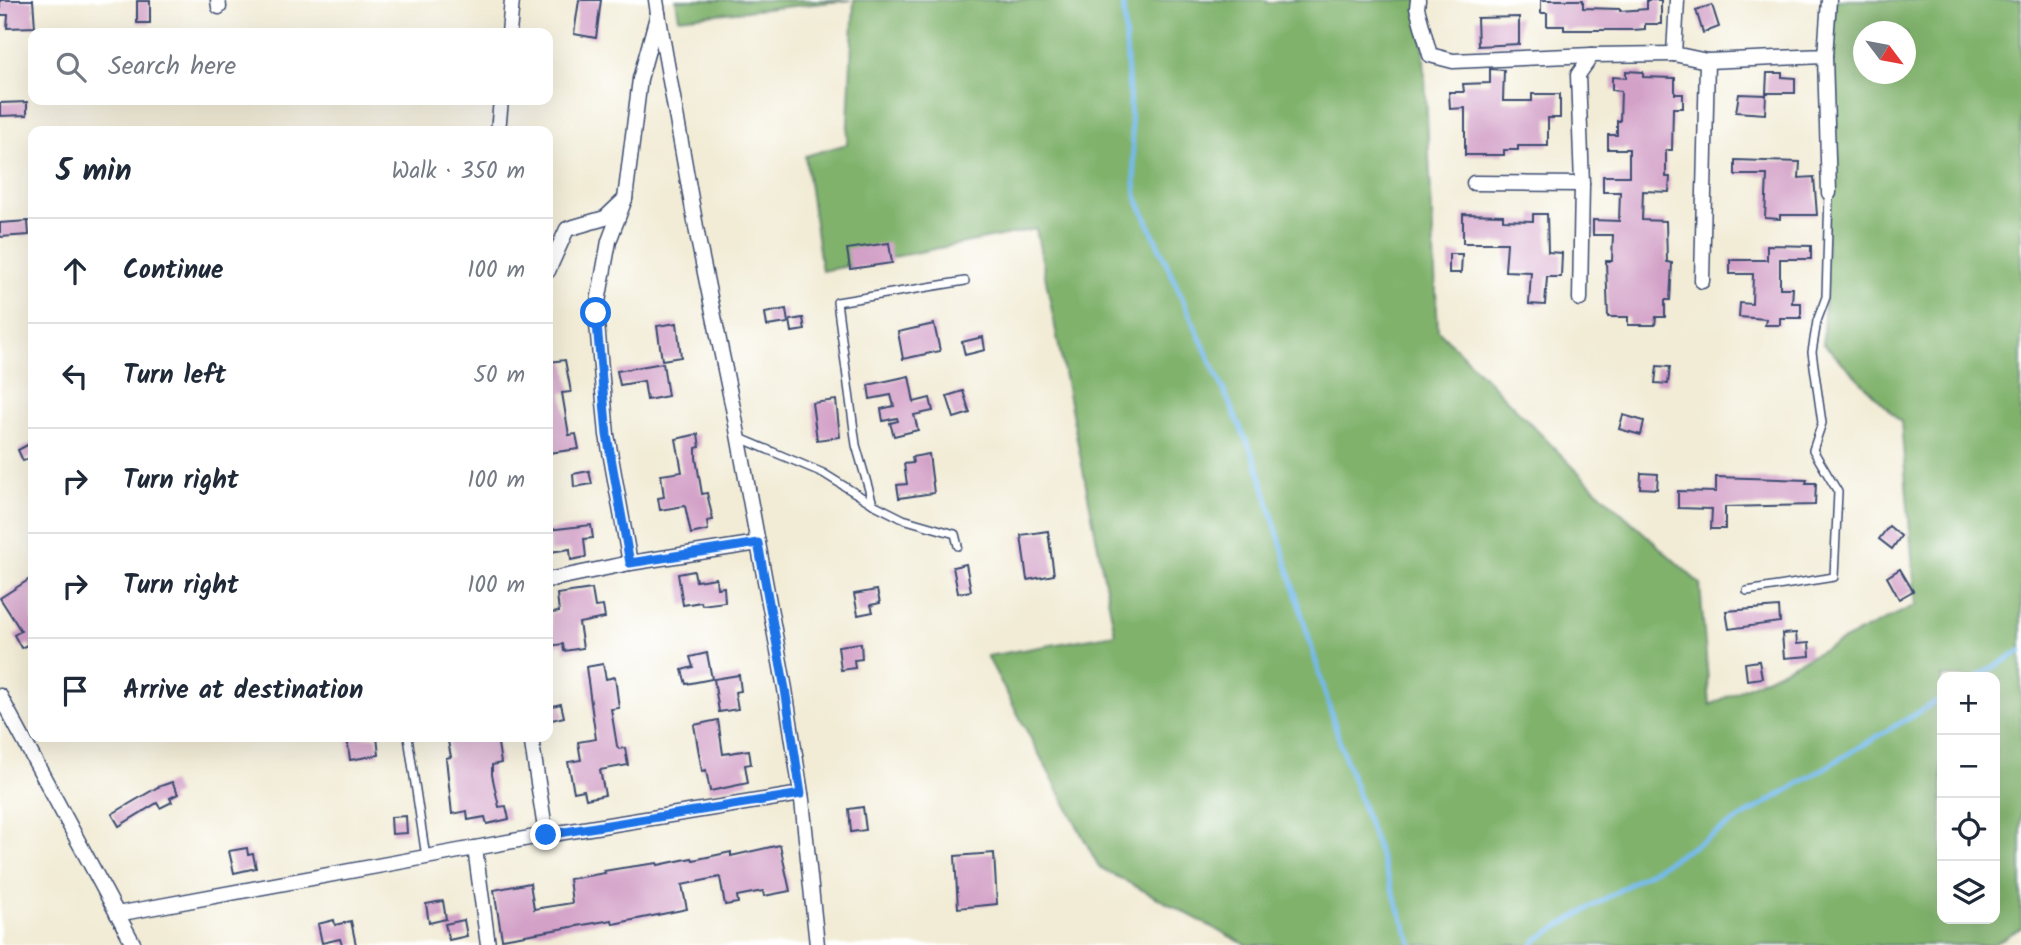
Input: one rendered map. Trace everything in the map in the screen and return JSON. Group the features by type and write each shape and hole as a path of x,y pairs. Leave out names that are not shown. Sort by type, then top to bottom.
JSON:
{"street":[{"path":"509,28 512,0"},
{"path":"1418,0 1417,8 1430,55 1453,61 1592,55 1674,54 1707,61 1825,56"},
{"path":"1674,54 1676,0"},
{"path":"1829,0 1825,56 1829,193"},
{"path":"630,563 607,435 596,313 609,240 625,199 640,79 657,6"},
{"path":"657,6 699,244 739,437 785,689 801,794 817,945"},
{"path":"1580,299 1582,184 1578,75 1592,55"},
{"path":"1702,281 1707,61"},
{"path":"498,126 501,105"},
{"path":"1474,183 1582,184"},
{"path":"553,260 567,229 606,218 625,199"},
{"path":"553,579 630,563 758,543"},
{"path":"0,696 134,945"},
{"path":"532,742 546,835"},
{"path":"117,914 546,835 801,794"},
{"path":"475,848 488,945"}],"lane":[{"path":"1747,591 1834,577 1838,492 1813,450 1822,423 1812,352 1817,321 1826,297 1829,193"},
{"path":"873,504 856,445 837,302 965,281"},
{"path":"739,437 822,473 904,519 955,534 958,546"},
{"path":"409,742 426,857"}],"green space":[{"path":"676,0 851,0 679,18"},
{"path":"854,0 1267,0 1267,3 1295,0 1421,0 1438,330 1592,486 1700,584 1710,705 1916,605 1901,422 1823,343 1835,0 2021,0 2021,928 1992,945 1246,945 1099,867 987,656 1115,634 1036,229 822,271 805,156 847,144"}],"building":[{"path":"0,0 33,0 35,27 7,28 8,15 0,15"},
{"path":"579,0 601,0 596,38 574,34"},
{"path":"1541,0 1583,0 1583,8 1620,11 1647,9 1647,0 1661,0 1661,24 1645,24 1645,29 1633,30 1564,30 1564,26 1547,26 1547,13 1541,13"},
{"path":"137,1 150,1 150,23 137,23"},
{"path":"1712,5 1719,27 1703,33 1696,10"},
{"path":"1519,17 1519,44 1478,46 1477,18"},
{"path":"1490,69 1504,70 1503,101 1532,101 1532,94 1560,94 1560,118 1548,118 1548,146 1518,146 1518,150 1504,150 1504,155 1465,155 1465,108 1450,109 1449,92 1464,92 1463,84 1490,83"},
{"path":"1626,71 1643,72 1643,77 1675,78 1675,94 1683,94 1683,108 1673,108 1672,150 1666,150 1669,192 1643,191 1642,220 1666,221 1667,262 1672,263 1670,300 1665,300 1665,317 1656,317 1655,325 1628,325 1628,317 1608,317 1606,261 1612,261 1613,235 1593,235 1593,220 1619,221 1620,192 1603,192 1603,176 1629,176 1629,149 1608,149 1608,135 1617,135 1617,121 1620,121 1621,91 1612,90 1612,77 1626,78"},
{"path":"1767,73 1782,73 1782,77 1795,78 1795,93 1766,93"},
{"path":"1739,94 1766,95 1765,114 1736,112"},
{"path":"27,102 27,115 0,116 0,103"},
{"path":"1735,160 1800,162 1799,178 1814,177 1817,215 1780,215 1780,219 1765,218 1767,175 1735,175"},
{"path":"1463,214 1503,215 1503,220 1533,221 1533,214 1547,214 1548,252 1562,253 1561,277 1547,277 1545,305 1529,304 1531,272 1505,271 1507,243 1463,243"},
{"path":"28,221 28,235 0,237 0,223"},
{"path":"889,243 892,263 850,269 847,249"},
{"path":"1767,245 1811,246 1811,259 1780,259 1780,288 1793,288 1792,303 1801,303 1801,318 1780,318 1780,325 1765,325 1766,319 1739,317 1740,303 1752,304 1753,274 1730,274 1730,260 1767,260"},
{"path":"1449,254 1462,254 1461,273 1449,273"},
{"path":"786,309 788,323 767,326 765,313"},
{"path":"803,318 805,330 792,332 790,320"},
{"path":"677,323 681,357 662,360 657,326"},
{"path":"934,324 940,351 903,359 898,332"},
{"path":"983,337 985,350 965,355 962,342"},
{"path":"565,360 571,392 562,393 569,435 576,434 579,449 553,452 553,361"},
{"path":"663,363 668,396 647,400 644,381 620,385 617,371"},
{"path":"1657,366 1670,367 1668,384 1655,383"},
{"path":"909,376 914,402 930,398 933,411 914,415 918,430 894,436 890,423 898,421 897,418 883,421 881,409 894,406 891,395 870,399 868,385"},
{"path":"963,391 970,413 954,418 947,396"},
{"path":"836,400 840,437 817,440 812,403"},
{"path":"1623,415 1644,421 1641,435 1619,429"},
{"path":"698,434 700,447 696,448 696,458 702,494 707,493 713,520 707,521 708,530 691,534 685,506 660,510 658,498 664,497 661,475 682,472 676,439"},
{"path":"28,445 28,459 23,461 18,450"},
{"path":"929,454 934,493 899,498 897,485 907,484 904,464 913,463 912,457"},
{"path":"589,471 592,484 574,487 573,474"},
{"path":"1641,473 1658,474 1657,489 1640,488"},
{"path":"1716,477 1807,480 1806,483 1816,483 1815,505 1725,507 1725,529 1711,529 1712,509 1678,508 1678,491 1716,492"},
{"path":"591,525 593,538 584,539 586,557 571,560 570,549 553,552 553,529"},
{"path":"1889,526 1901,536 1892,549 1879,539"},
{"path":"1048,531 1054,575 1027,580 1021,535"},
{"path":"966,564 971,591 958,593 953,567"},
{"path":"1900,569 1913,591 1899,599 1887,577"},
{"path":"694,571 696,581 716,578 717,588 724,587 725,602 683,605 678,574"},
{"path":"28,580 28,644 21,648 14,635 21,631 0,598"},
{"path":"592,589 595,607 603,606 605,618 579,623 583,648 564,651 563,644 553,645 553,613 559,612 557,594"},
{"path":"877,590 880,603 871,605 873,612 858,615 854,594"},
{"path":"1779,607 1780,622 1729,629 1726,611"},
{"path":"1796,633 1797,644 1809,643 1810,656 1784,658 1782,634"},
{"path":"861,643 862,659 854,660 855,668 841,670 838,646"},
{"path":"707,653 712,679 686,684 682,670 693,667 690,657"},
{"path":"1759,661 1762,678 1747,680 1745,663"},
{"path":"603,664 606,679 615,677 619,708 611,709 617,746 619,749 625,748 628,765 600,770 605,795 586,799 584,790 574,792 568,762 581,760 578,742 596,739 586,667"},
{"path":"739,675 741,691 735,692 738,709 719,712 714,679"},
{"path":"561,704 564,717 553,720 553,706"},
{"path":"718,720 723,754 749,750 751,764 745,765 748,783 710,791 706,770 702,771 694,725"},
{"path":"348,742 378,742 379,755 350,760"},
{"path":"448,742 498,742 501,763 492,765 492,775 499,807 506,806 509,819 487,824 485,817 468,820 467,811 452,814 446,758 451,757"},
{"path":"172,782 178,794 170,798 172,802 160,808 157,803 119,826 112,814 158,787"},
{"path":"863,807 866,830 851,832 849,809"},
{"path":"406,816 407,833 392,834 391,817"},
{"path":"780,845 790,891 764,896 763,891 737,896 738,903 725,905 720,877 682,885 687,909 613,924 612,920 502,939 494,890 530,883 534,909 572,903 569,879 622,868 693,860 731,852 731,856"},
{"path":"247,848 248,855 253,854 256,868 234,873 229,851"},
{"path":"994,853 997,904 958,908 955,856"},
{"path":"443,901 446,919 429,923 426,904"},
{"path":"334,920 335,925 351,921 356,945 342,945 340,939 322,943 318,924"},
{"path":"464,920 467,936 449,940 445,924"}],"waterway":[{"path":"1123,0 1136,196 1257,464 1341,746 1412,945"},
{"path":"1985,672 2021,651"},
{"path":"1533,945 1536,940 1937,701"}],"route":[{"path":"546,835 801,794 758,543 630,563 607,435 596,313"}]}
